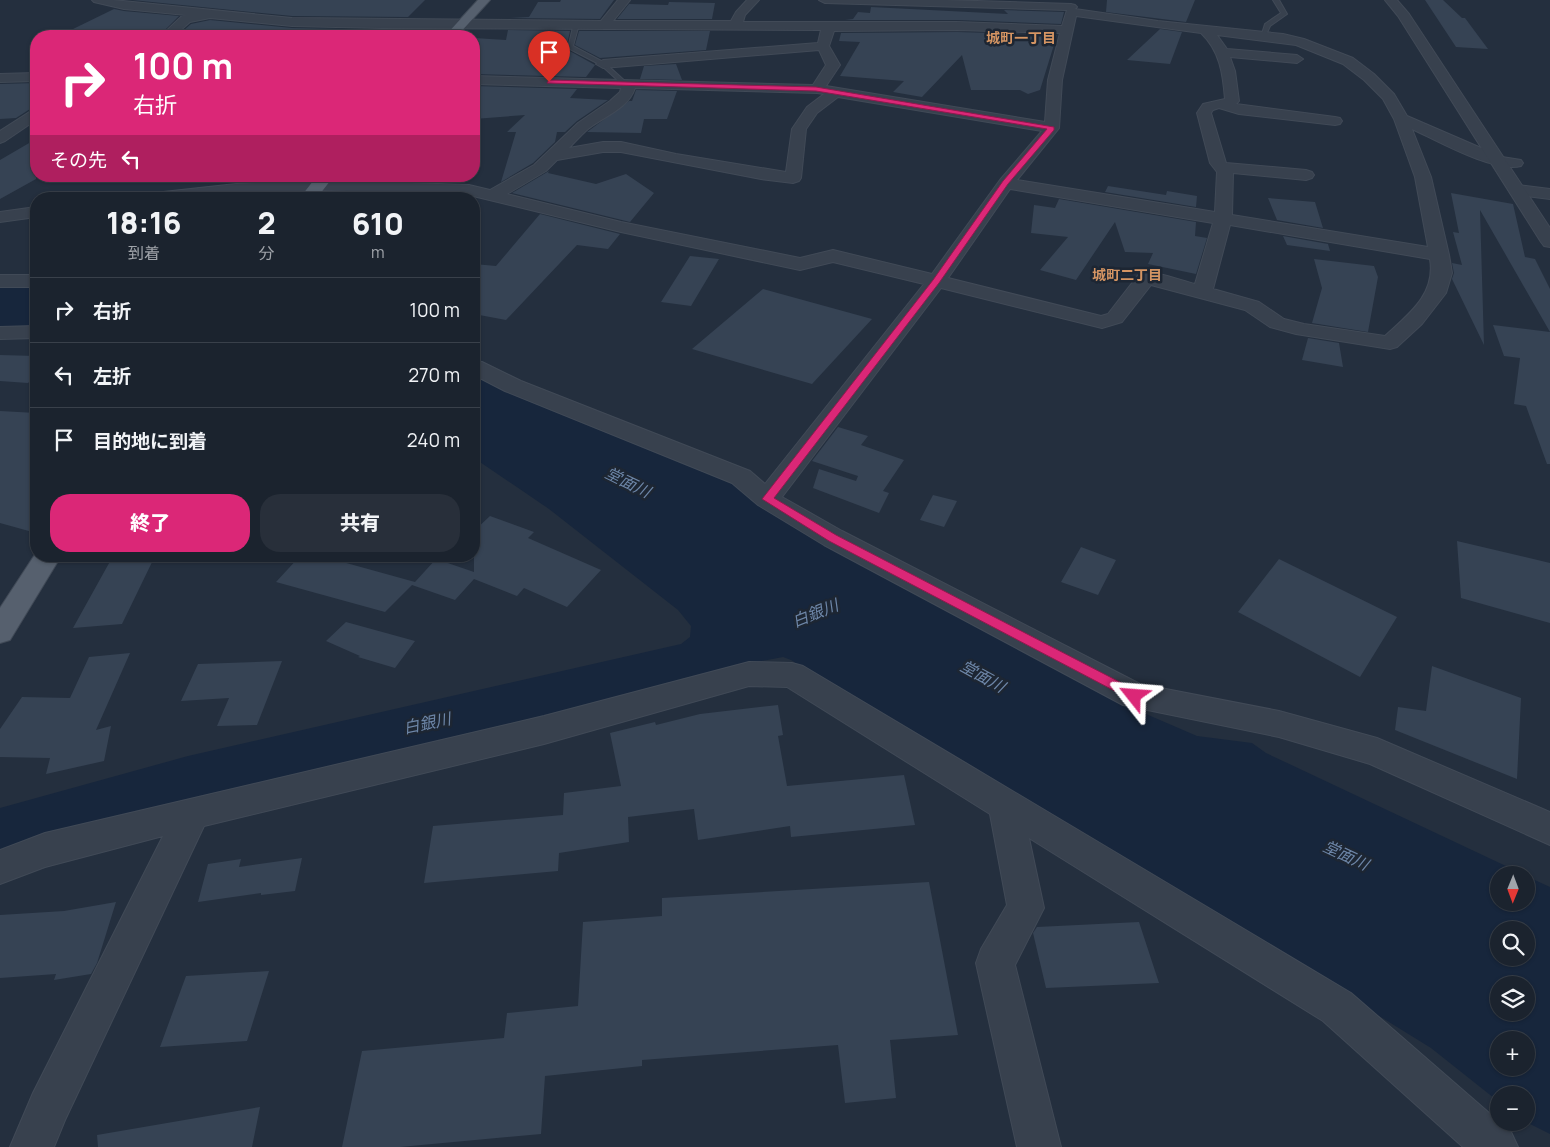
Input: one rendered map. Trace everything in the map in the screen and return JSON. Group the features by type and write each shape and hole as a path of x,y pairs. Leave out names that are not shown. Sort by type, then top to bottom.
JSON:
{"main road":[{"path":"456,30 484,0"},
{"path":"313,192 320,182"},
{"path":"0,632 44,562"}],"street":[{"path":"98,0 124,6 292,22 462,24 736,25 822,10 902,1 1072,6 1139,22 1300,42 1348,62 1369,77 1389,97 1401,119 1423,177 1442,273 1436,293 1415,320 1390,343 1303,330 1277,323 1252,306 1146,278 1115,318 1102,322 833,256 800,264 621,227 480,192"},
{"path":"186,12 211,0"},
{"path":"605,24 624,0"},
{"path":"736,25 740,14 753,0"},
{"path":"1391,0 1403,14 1507,162 1534,192 1550,216"},
{"path":"1402,0 1415,15 1507,162"},
{"path":"895,27 902,1"},
{"path":"956,4 957,26"},
{"path":"767,499 936,282 1006,183 1052,128 1055,80 1072,6"},
{"path":"1139,22 1142,8"},
{"path":"822,10 895,27 957,26 1066,30"},
{"path":"816,89 833,65 823,46 822,10"},
{"path":"174,30 186,19 208,14"},
{"path":"672,49 675,24"},
{"path":"1202,292 1223,218 1225,172 1218,163 1204,113 1208,107 1232,101 1228,64 1216,39 1204,29"},
{"path":"603,64 672,49 823,46"},
{"path":"1222,52 1297,59"},
{"path":"0,78 30,77"},
{"path":"480,80 816,89 1052,128"},
{"path":"493,195 540,168 582,126 615,104 626,94 627,84"},
{"path":"553,156 603,147 621,146 676,159 793,178 799,129 812,110 837,91"},
{"path":"1220,104 1239,110 1335,121"},
{"path":"0,138 30,118"},
{"path":"1401,119 1507,162"},
{"path":"0,143 17,144"},
{"path":"1221,167 1306,175"},
{"path":"203,192 271,182"},
{"path":"351,182 479,192"},
{"path":"1006,183 1440,256"},
{"path":"1534,192 1550,242"},
{"path":"0,217 30,213"},
{"path":"0,281 30,281"},
{"path":"0,333 30,332"},
{"path":"480,370 513,386 741,477 767,499 832,538 1134,696 1279,724 1377,752 1550,829"},
{"path":"0,867 45,850 544,730 750,674 792,675 1338,1007 1496,1147"},
{"path":"1005,804 1026,908 995,962 1039,1147"},
{"path":"32,1147 48,1108 193,813"}],"lane":[{"path":"1263,36 1267,25 1284,14 1276,0"},
{"path":"576,24 570,47 603,64 627,84"}],"water":[{"path":"0,288 30,288 30,327 0,329"},
{"path":"480,377 652,446 717,477 740,484 743,493 786,520 1139,711 1197,736 1252,743 1266,753 1506,866 1490,866 1490,911 1535,911 1535,880 1550,887 1550,1134 1535,1126 1535,1086 1490,1086 1490,1095 1431,1048 1300,967 1068,835 791,660 783,657 756,662 0,857 0,808 188,756 681,644 690,637 691,626 678,610 549,509 480,462"}],"building":[{"path":"132,0 425,0 408,17 292,16"},
{"path":"561,0 614,0 600,19 510,18 529,17 538,2 560,2"},
{"path":"1107,0 1195,0 1186,22 1106,12"},
{"path":"1425,0 1443,0 1462,18 1465,18 1488,49 1456,47"},
{"path":"669,2 715,3 712,19 617,19 629,4 668,5"},
{"path":"871,7 1008,14 1004,10 1064,12 1061,24 957,20 845,20 853,19 858,12 870,13"},
{"path":"114,9 179,16 165,30 73,29"},
{"path":"210,20 292,28 397,30 184,30 191,24"},
{"path":"1160,29 1182,32 1170,64 1127,60"},
{"path":"508,30 570,31 566,49 595,65 586,77 480,74 480,38 506,40"},
{"path":"579,31 710,31 706,50 600,58 575,45"},
{"path":"957,32 1057,35 1040,90 1028,94 1020,90 971,90 962,55 922,97 893,92 904,81 840,76 860,42 839,41 841,33"},
{"path":"676,64 682,80 640,79 644,66"},
{"path":"30,83 30,109 16,118 0,119 0,84"},
{"path":"480,86 577,89 570,98 608,100 577,121 565,132 557,132 555,142 533,163 501,182 516,132 507,132 525,115 480,119"},
{"path":"636,90 677,91 667,119 644,119 641,133 587,132 629,101 632,101"},
{"path":"30,142 31,182 0,199 0,160"},
{"path":"549,171 548,173 596,184 626,174 654,193 630,222 512,193"},
{"path":"1108,186 1166,195 1167,191 1197,196 1196,207 1105,192"},
{"path":"1451,193 1513,204 1525,257 1535,259 1550,289 1550,332 1480,210 1484,345 1452,279 1454,273 1452,263 1462,265 1453,232 1459,233"},
{"path":"1268,198 1315,202 1323,228 1277,220"},
{"path":"1059,199 1196,222 1195,236 1207,238 1196,274 1148,264 1153,253 1125,252 1115,222 1076,280 1040,270 1068,237 1031,233 1034,205 1055,208"},
{"path":"540,214 620,234 608,249 577,245 506,320 480,315 480,265 496,266"},
{"path":"1283,236 1328,244 1330,251 1287,245"},
{"path":"690,256 719,259 691,306 661,302"},
{"path":"1314,259 1374,266 1378,277 1368,332 1312,323 1322,288"},
{"path":"763,289 872,319 812,384 692,349"},
{"path":"1493,325 1550,332 1550,464 1547,464 1526,406 1514,404 1520,358 1504,356"},
{"path":"1308,338 1339,343 1343,367 1302,360"},
{"path":"0,355 30,356 30,381 28,383 0,381"},
{"path":"0,411 30,413 30,531 0,523"},
{"path":"838,427 868,436 861,445 904,460 883,491 889,493 879,513 813,488 819,469 856,481 858,476 812,461"},
{"path":"933,495 957,501 944,527 920,520"},
{"path":"490,516 534,532 528,538 601,570 567,607 524,588 517,596 474,579 455,600 412,585 385,612 276,582 294,562 343,562 415,582 433,562 445,562 474,572 474,562 480,562 480,525"},
{"path":"1457,541 1550,563 1550,623 1461,598"},
{"path":"1081,547 1116,560 1098,595 1061,582"},
{"path":"1279,559 1397,617 1360,677 1238,612"},
{"path":"110,562 152,562 122,624 73,628"},
{"path":"346,622 415,641 395,668 358,657 360,656 326,641"},
{"path":"130,653 96,730 111,726 104,761 46,774 50,758 0,757 0,729 22,697 70,698 89,657"},
{"path":"282,661 257,725 217,726 229,698 181,701 198,664"},
{"path":"1432,666 1521,698 1517,779 1395,730 1398,707 1426,711"},
{"path":"778,705 783,735 778,736 787,786 904,775 915,825 791,837 790,826 698,840 694,809 628,817 629,842 559,853 558,871 424,883 433,826 563,815 564,793 621,786 610,733 655,722 656,725 700,714"},
{"path":"302,858 295,891 261,895 261,893 198,902 208,864 241,859 239,867"},
{"path":"929,882 958,1035 890,1040 896,1098 845,1103 838,1045 642,1060 642,1066 545,1076 541,1134 400,1147 342,1147 362,1051 504,1038 507,1013 578,1006 583,922 662,916 662,898"},
{"path":"116,902 97,963 91,974 54,980 56,974 0,978 0,915 64,911"},
{"path":"1139,922 1159,983 1046,988 1033,933 1037,927"},
{"path":"269,971 247,1041 160,1047 186,976"},
{"path":"260,1107 252,1147 98,1147 97,1135"}],"district":[{"name":"城町一丁目","path":"1021,37"},
{"name":"城町二丁目","path":"1127,274"}],"route":[{"path":"549,82 816,89 1052,128 1006,183 936,282 767,499 832,538 1134,696"}],"water label":[{"name":"堂面川","path":"628,482"},
{"name":"白銀川","path":"815,613"},
{"name":"堂面川","path":"983,676"},
{"name":"白銀川","path":"427,723"},
{"name":"堂面川","path":"1346,855"}]}
